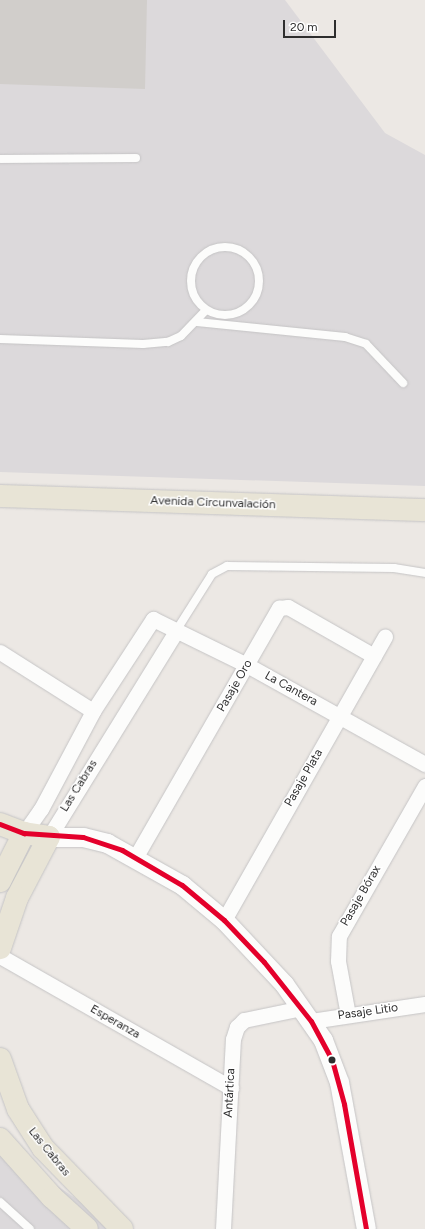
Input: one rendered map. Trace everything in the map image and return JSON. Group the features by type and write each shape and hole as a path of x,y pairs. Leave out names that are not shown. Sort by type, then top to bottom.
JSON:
{"main road":[{"name":"Avenida Circunvalación","path":"0,496 425,510"},
{"path":"0,824 24,833 49,836"},
{"name":"Las Cabras","path":"0,881 24,833"},
{"name":"Las Cabras","path":"0,948 17,898 49,836"},
{"name":"Las Cabras","path":"0,1064 18,1109 42,1148 57,1166 122,1229"},
{"path":"0,1139 52,1197 86,1229"}],"street":[{"name":"Pasaje Oro","path":"135,858 247,665 276,610 285,606 374,656"},
{"name":"La Cantera","path":"153,620 247,665 340,715 425,764"},
{"name":"Las Cabras","path":"24,833 41,809 92,711 153,620"},
{"name":"Las Cabras","path":"49,836 176,631"},
{"name":"Pasaje Plata","path":"224,920 385,637"},
{"path":"0,652 92,711"},
{"name":"Pasaje Bórax","path":"348,1015 338,961 339,936 425,786"},
{"path":"49,836 93,840 107,843 182,885 224,920 264,962 307,1014 323,1040 339,1082 366,1229"},
{"name":"Esperanza","path":"0,956 231,1088"},
{"name":"Pasaje Litio","path":"307,1014 348,1015 425,1004"},
{"name":"Antártica","path":"223,1229 233,1039 237,1027 244,1020 307,1014"}],"lane":[{"path":"0,159 136,158"},
{"path":"229,247 240,250 256,265 259,276 255,298 239,313 216,315 206,310 193,292 193,270 207,252 229,247"},
{"path":"0,340 143,344 168,342 181,336 197,322 206,310"},
{"path":"197,322 346,337 366,344 403,383"},
{"path":"176,631 212,574 227,566 394,568 425,572"},
{"path":"0,1202 30,1229"}],"shaded area":[{"path":"0,0 285,0 385,133 425,155 425,486 0,472"},
{"path":"0,1147 106,1219 114,1229 0,1229"}],"building":[{"path":"0,0 147,0 145,89 0,84"}],"transit line":[{"path":"0,824 24,833 83,837 122,850 182,885 224,920 264,962 311,1021 332,1060 344,1104 366,1229"}]}
